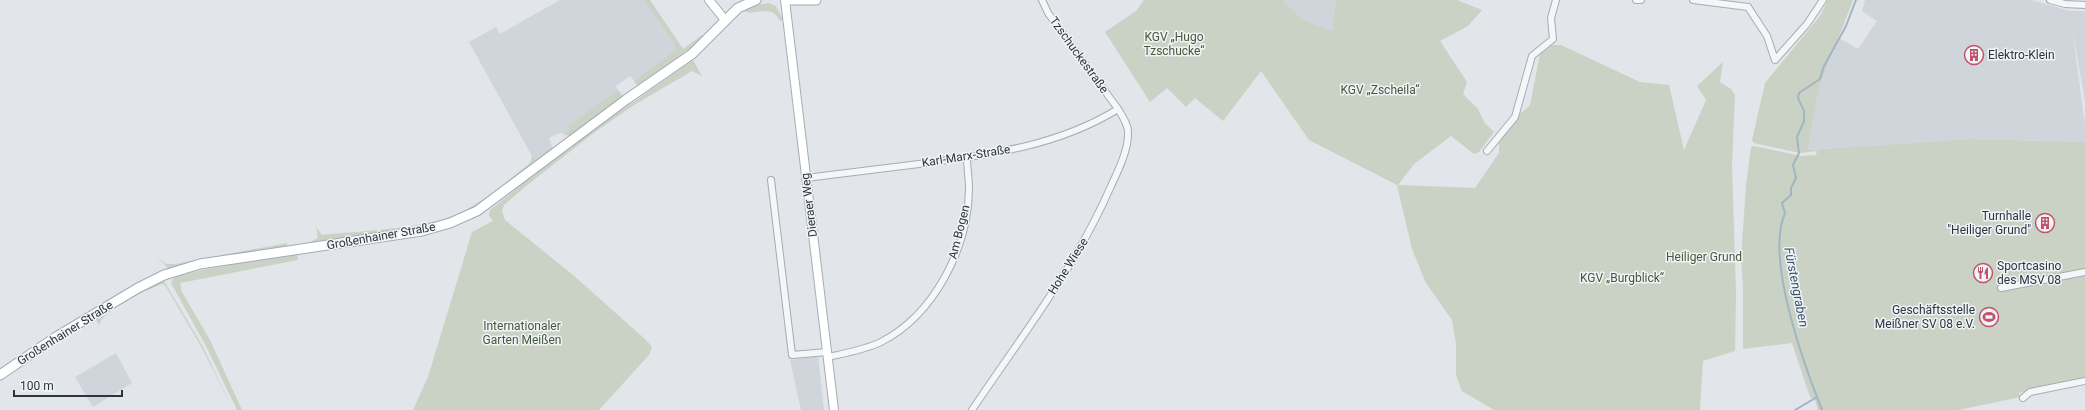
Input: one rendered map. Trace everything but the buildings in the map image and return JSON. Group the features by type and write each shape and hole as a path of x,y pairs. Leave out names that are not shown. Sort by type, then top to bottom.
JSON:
{"main road":[{"path":"709,0 725,20"},
{"name":"Großenhainer Straße","path":"0,375 56,337 138,288 164,275 200,264 422,230 450,223 477,211 627,99 692,54 738,8 756,0"},
{"path":"786,0 816,0"},
{"name":"Dieraer Weg","path":"786,0 834,410"}],"street":[{"name":"Tzschuckestraße","path":"1042,0 1055,22 1118,109"},
{"path":"1487,151 1515,118 1532,56 1553,39 1551,18 1556,0"},
{"path":"1636,0 1642,0"},
{"path":"1692,0 1748,7"},
{"path":"1750,0 1748,7 1767,36 1775,60 1807,24 1823,0"},
{"path":"2050,0 2065,4 2085,5"},
{"name":"Karl-Marx-Straße","path":"806,178 967,158 1034,145 1090,126 1118,109"},
{"name":"Hohe Wiese","path":"972,410 1068,271 1101,210 1116,175 1128,141 1129,132 1118,109"},
{"name":"Am Bogen","path":"771,180 792,355 855,352 880,343 907,325 937,290 945,278 956,251 964,221 969,189 967,158"},
{"path":"2001,288 2085,272"},
{"path":"2024,398 2030,392 2085,381"}],"shaded area":[{"path":"560,0 644,0 675,45 675,50 634,81 630,76 616,86 618,90 569,126 570,129 563,134 560,133 549,138 552,147 536,159 532,156 469,42 496,27 500,34"},
{"path":"1282,0 1336,0 1332,30 1328,30 1302,19"},
{"path":"1865,0 2031,0 2070,11 2085,11 2085,101 2072,28 2085,125 2085,142 1969,139 1808,150 1819,88 1839,38 1858,49 1877,21 1862,11"},
{"path":"116,353 132,383 93,407 75,377"},
{"path":"818,356 824,410 801,410 790,360"}],"green space":[{"path":"644,0 650,0 683,49 702,35 704,38 642,84 637,85 634,81 675,50 675,45"},
{"path":"1144,0 1282,0 1302,19 1328,30 1332,30 1336,0 1457,0 1482,10 1468,26 1440,41 1467,82 1463,94 1478,109 1484,122 1494,132 1479,152 1474,154 1451,136 1414,164 1398,185 1475,188 1499,153 1499,133 1530,105 1540,54 1552,45 1561,45 1640,82 1669,85 1684,150 1706,100 1697,86 1723,62 1720,82 1731,89 1735,95 1732,166 1736,292 1735,351 1703,361 1700,410 1494,410 1462,391 1456,375 1456,344 1452,320 1426,283 1412,249 1397,185 1309,140 1261,71 1223,121 1195,98 1186,107 1167,88 1150,102 1105,32 1136,11"},
{"path":"1828,0 1853,0 1819,88 1808,150 1969,139 2085,142 2085,378 2019,393 2020,397 1959,410 1818,410 1815,400 1810,397 1792,343 1743,349 1743,288 1741,259 1746,185 1751,147 1754,146 1801,156 1816,155 1817,151 1800,153 1754,143 1752,140 1765,83 1820,16"},
{"path":"769,3 776,6 783,20 780,21 776,15 768,11 744,11 757,5"},
{"name":"Internationaler Garten Meißen","path":"693,60 702,76 692,71 634,105 595,132 526,186 504,205 502,211 505,220 573,275 646,340 652,347 649,355 599,410 413,410 428,377 472,232 493,221 489,215 490,210 561,153"},
{"path":"618,90 622,95 620,100 569,136 563,134 570,129 568,126"},
{"path":"552,147 551,150 494,195 457,217 431,225 312,243 312,241 318,238 316,227 322,235 372,231 441,220 455,215 494,192 530,163 532,156 536,159"},
{"path":"287,243 287,246 241,253 169,269 157,257 166,264 175,264"},
{"path":"297,253 298,260 180,283 182,292 210,340 242,410 237,410 206,346 171,283 174,277 202,270"},
{"path":"164,281 203,347 233,410 202,348 165,285 162,284 126,300 109,312 99,325 95,318 137,293"}],"waterway":[{"name":"Fürstengraben","path":"1822,410 1797,340 1783,283 1780,256 1780,233 1785,213 1782,203 1791,195 1791,188 1796,178 1793,165 1799,153 1797,137 1804,121 1804,111 1798,98 1799,93 1820,79 1824,66 1846,26 1856,0"},
{"path":"1795,410 1817,397"}],"place":[{"name":"Elektro-Klein","path":"1974,55"},
{"name":"Turnhalle \"Heiliger Grund\"","path":"2045,223"},
{"name":"Sportcasino des MSV 08","path":"1983,273"},
{"name":"Geschäftsstelle Meißner SV 08 e.V.","path":"1989,317"}],"park label":[{"name":"KGV „Hugo Tzschucke“","path":"1174,44"},
{"name":"KGV „Zscheila“","path":"1380,90"},
{"name":"Heiliger Grund","path":"1704,257"},
{"name":"KGV „Burgblick“","path":"1622,278"}]}
